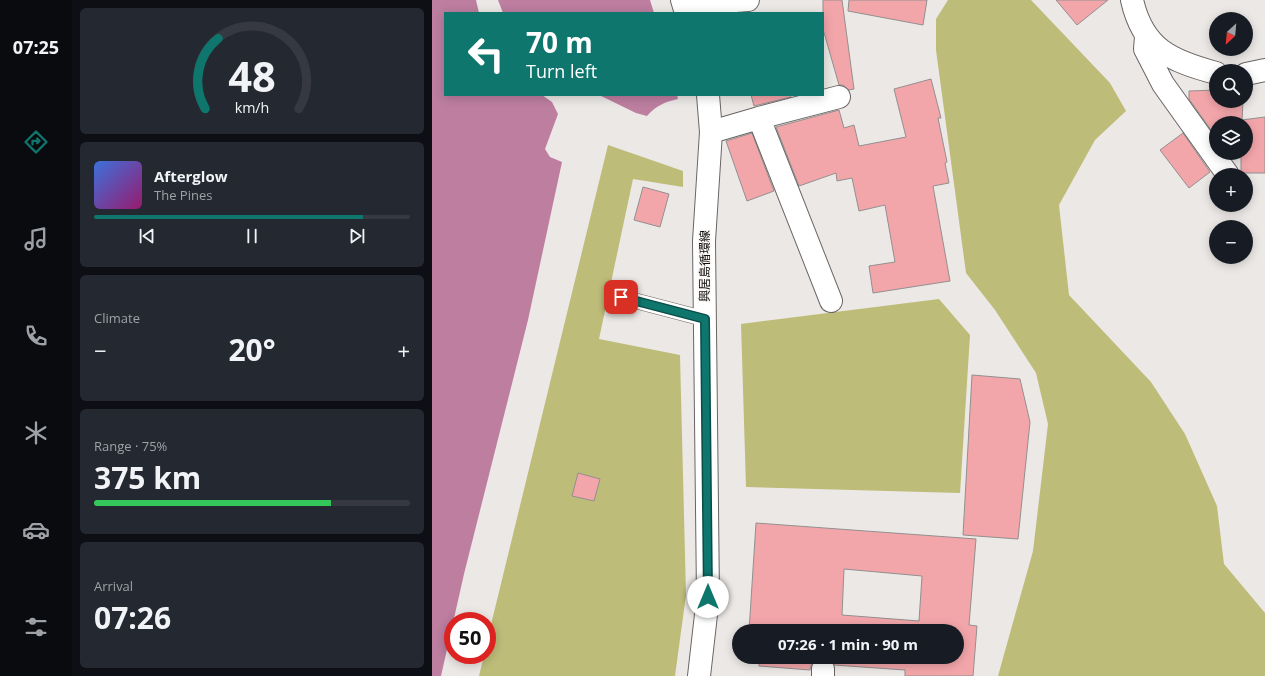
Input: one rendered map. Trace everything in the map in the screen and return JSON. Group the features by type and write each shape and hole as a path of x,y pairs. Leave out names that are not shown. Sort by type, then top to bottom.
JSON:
{"street":[{"path":"684,6 748,0"},
{"path":"1132,0 1146,37 1145,48 1163,84 1223,168"},
{"path":"1146,37 1164,53 1191,66 1209,71"},
{"path":"1253,73 1265,70"},
{"name":"興居島循環線","path":"699,676 708,597 704,241 711,132 708,96"},
{"path":"711,132 839,97"},
{"path":"759,118 832,301"}],"lane":[{"path":"621,297 705,319"}],"shaded area":[{"path":"432,0 476,0 479,12 444,12 444,96 543,96 552,102 558,114 545,149 550,157 562,162 528,320 455,612 444,612 444,663 441,676 432,676"},
{"path":"498,0 650,0 654,12 503,12"},
{"path":"948,0 1031,0 1110,83 1126,111 1095,140 1059,205 1069,295 1151,382 1185,434 1217,506 1224,564 1265,613 1265,676 998,676 1033,551 1048,424 1036,373 995,310 966,273 936,50 936,19"},
{"path":"601,96 677,96 678,99 661,105 647,116 636,113"},
{"path":"608,145 683,171 683,187 633,179 599,339 680,355 686,595 675,676 479,676 482,664 496,664 496,612 494,612"},
{"path":"939,299 970,335 960,493 746,487 741,324"}],"building":[{"path":"823,0 842,0 854,89 849,90 843,85 839,85 824,32"},
{"path":"849,0 927,0 923,25 848,11"},
{"path":"1056,0 1108,0 1077,25"},
{"path":"931,79 941,118 938,118 947,162 945,163 949,183 933,186 950,281 873,293 869,266 895,262 885,205 859,211 852,178 837,181 836,173 799,186 776,127 839,110 844,128 854,125 859,146 906,137 894,89"},
{"path":"1209,90 1209,108 1243,108 1242,116 1209,116 1209,127 1189,99 1189,91"},
{"path":"751,96 791,97 754,106"},
{"path":"1265,117 1265,173 1253,173 1253,168 1241,168 1241,160 1253,160 1253,119"},
{"path":"752,133 774,191 747,201 726,141"},
{"path":"1183,133 1209,171 1209,173 1189,188 1160,150"},
{"path":"643,187 669,194 660,227 634,220"},
{"path":"972,375 1020,379 1030,422 1018,539 963,535"},
{"path":"578,473 600,479 594,501 572,496"},
{"path":"756,523 976,539 969,625 977,626 973,676 905,676 905,670 834,665 964,664 964,624 749,624","holes":["844,569 922,576 919,621 842,615"]},
{"path":"759,664 812,664 810,670 759,666"}],"route":[{"path":"621,297 705,319 708,597"}]}
